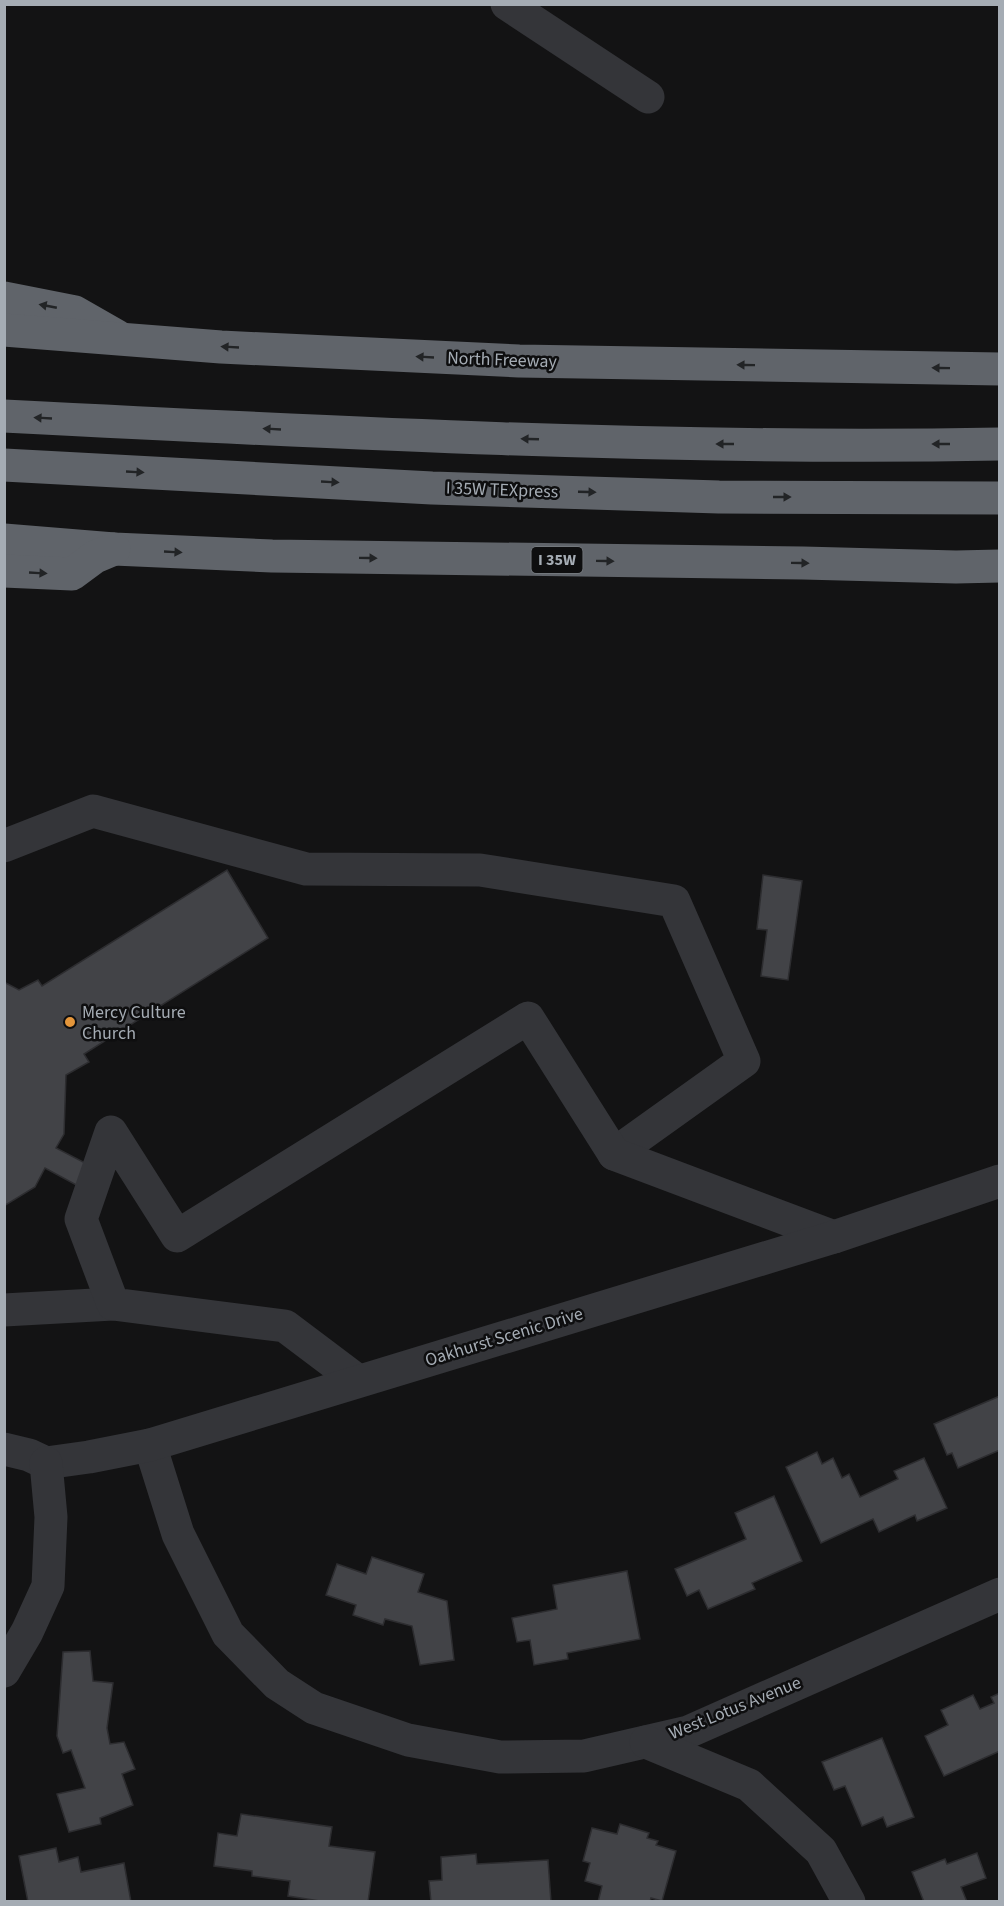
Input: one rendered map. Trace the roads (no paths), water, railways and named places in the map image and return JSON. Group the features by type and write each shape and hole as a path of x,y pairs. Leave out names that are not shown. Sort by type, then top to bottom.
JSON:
{"highway":[{"path":"4,298 75,312 88,328"},
{"name":"North Freeway","path":"4,330 88,328 124,340 519,361 999,369"},
{"path":"4,416 389,434 674,444 999,444"},
{"name":"I 35W TEXpress","path":"4,465 432,488 719,497 999,498"},
{"name":"I 35W","path":"4,540 71,560 114,549 272,556 999,566"},
{"path":"4,571 71,560"}],"street":[{"path":"507,4 648,97"},
{"path":"4,846 93,811 306,869 480,870 674,902 744,1061 614,1154"},
{"path":"114,1304 81,1219 111,1132 177,1236 528,1018 614,1154 834,1238"},
{"name":"Oakhurst Scenic Drive","path":"4,1449 29,1455 46,1463 150,1445 834,1238 999,1181"},
{"path":"4,1310 114,1304 285,1326 358,1381"},
{"name":"West Lotus Avenue","path":"150,1445 178,1533 228,1634 277,1684 314,1708 408,1740 500,1757 584,1756 688,1732 999,1594"},
{"path":"4,1671 27,1632 48,1586 51,1517 46,1463"},
{"path":"646,1742 749,1785 821,1851 849,1902"}],"place":[{"name":"Mercy Culture Church","path":"70,1022"}]}
